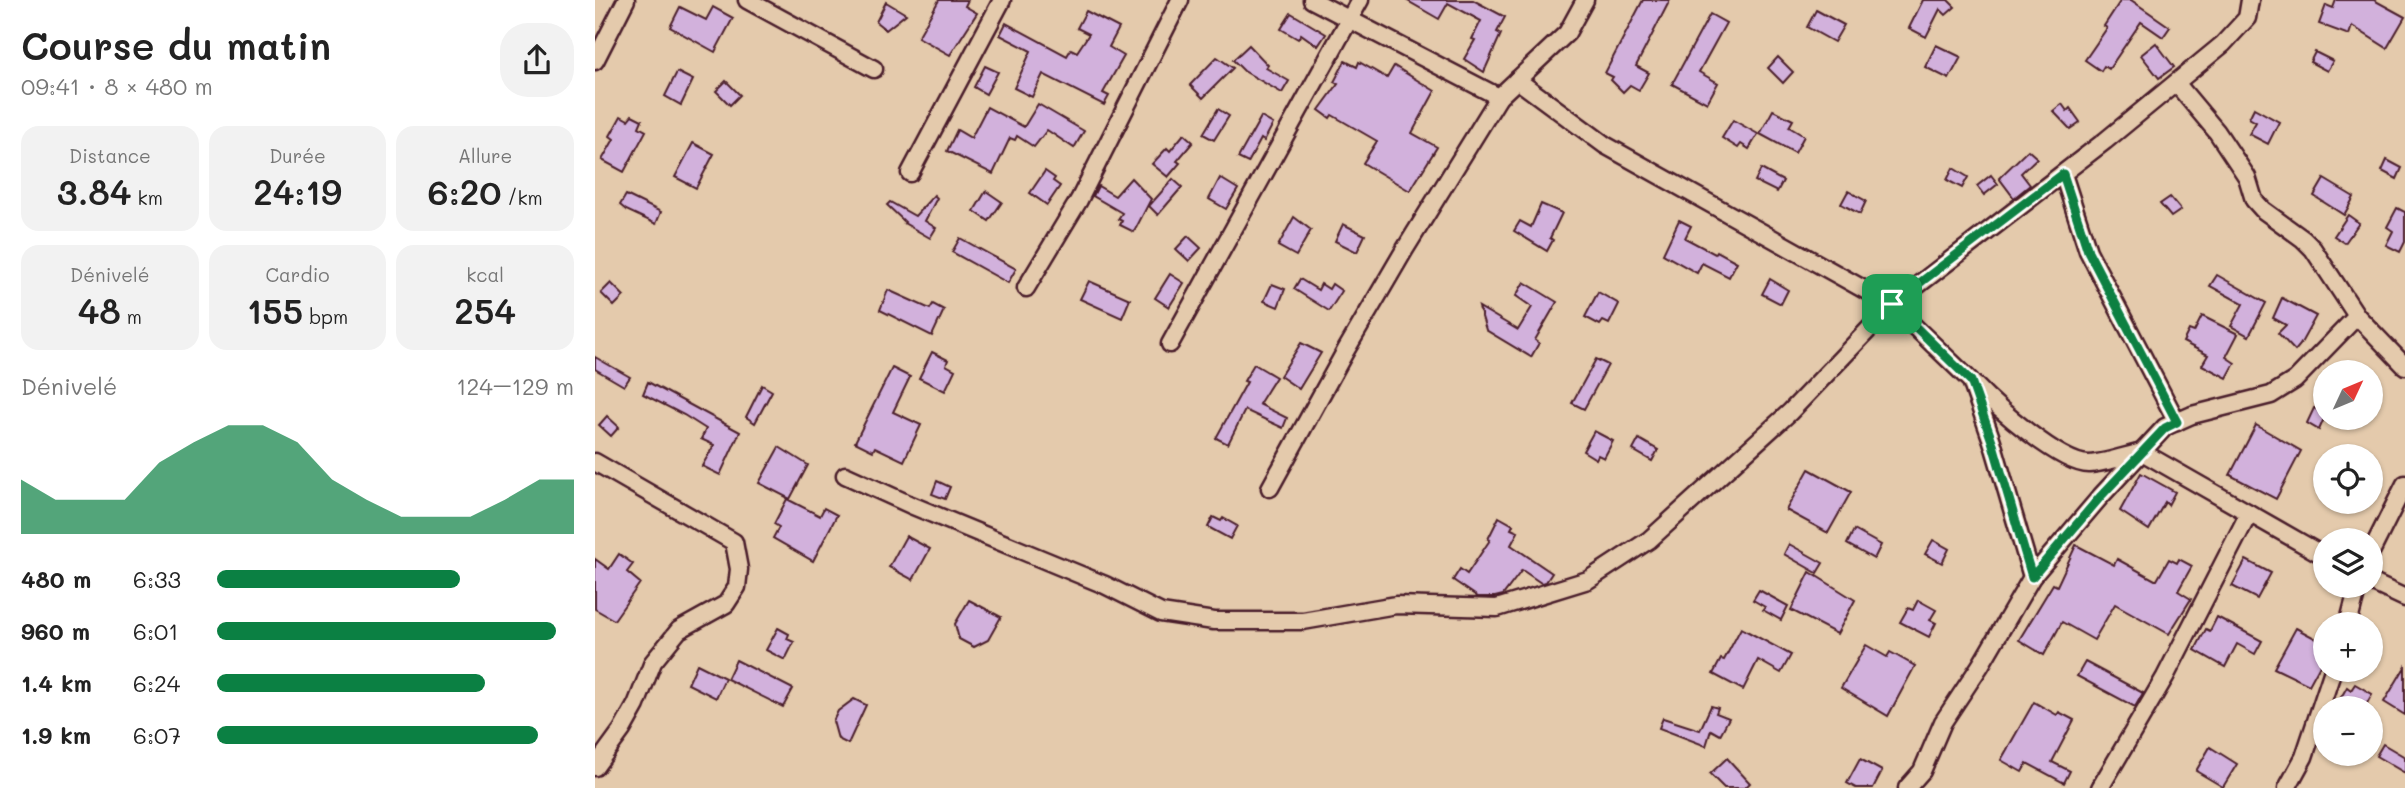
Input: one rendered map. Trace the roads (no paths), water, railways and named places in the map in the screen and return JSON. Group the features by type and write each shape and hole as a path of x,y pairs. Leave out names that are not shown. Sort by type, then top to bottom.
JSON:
{"street":[{"path":"595,61 626,0"},
{"path":"747,0 874,69"},
{"path":"910,173 1002,0"},
{"path":"1026,288 1079,200 1180,0"},
{"path":"1312,0 1499,97"},
{"path":"1170,344 1360,0"},
{"path":"1271,488 1346,350 1499,97 1566,33 1585,0"},
{"path":"845,475 1105,585 1161,613 1214,621 1303,621 1396,604 1497,608 1588,580 1649,540 1790,412 1892,304 2063,174 2223,44 2247,18 2250,0"},
{"path":"1517,80 1605,145 1892,304 1990,401 2059,454 2077,463 2090,464 2142,452 2313,550"},
{"path":"2176,83 2217,132 2247,177 2254,200 2313,249 2357,316 2405,366"},
{"path":"2063,174 2088,251 2177,422"},
{"path":"1907,788 1922,771 1943,722 1980,666 2032,577 2142,452 2165,428 2192,415 2271,396 2295,380 2357,316"},
{"path":"1971,381 1992,441 2032,577"},
{"path":"595,462 734,542 739,569 737,587 726,604 679,630 653,662 636,705 622,730 595,767"},
{"path":"2383,528 2405,484"},
{"path":"2100,788 2165,677 2249,513"},
{"path":"2383,588 2405,598"},
{"path":"2287,788 2304,757 2329,682"}]}
